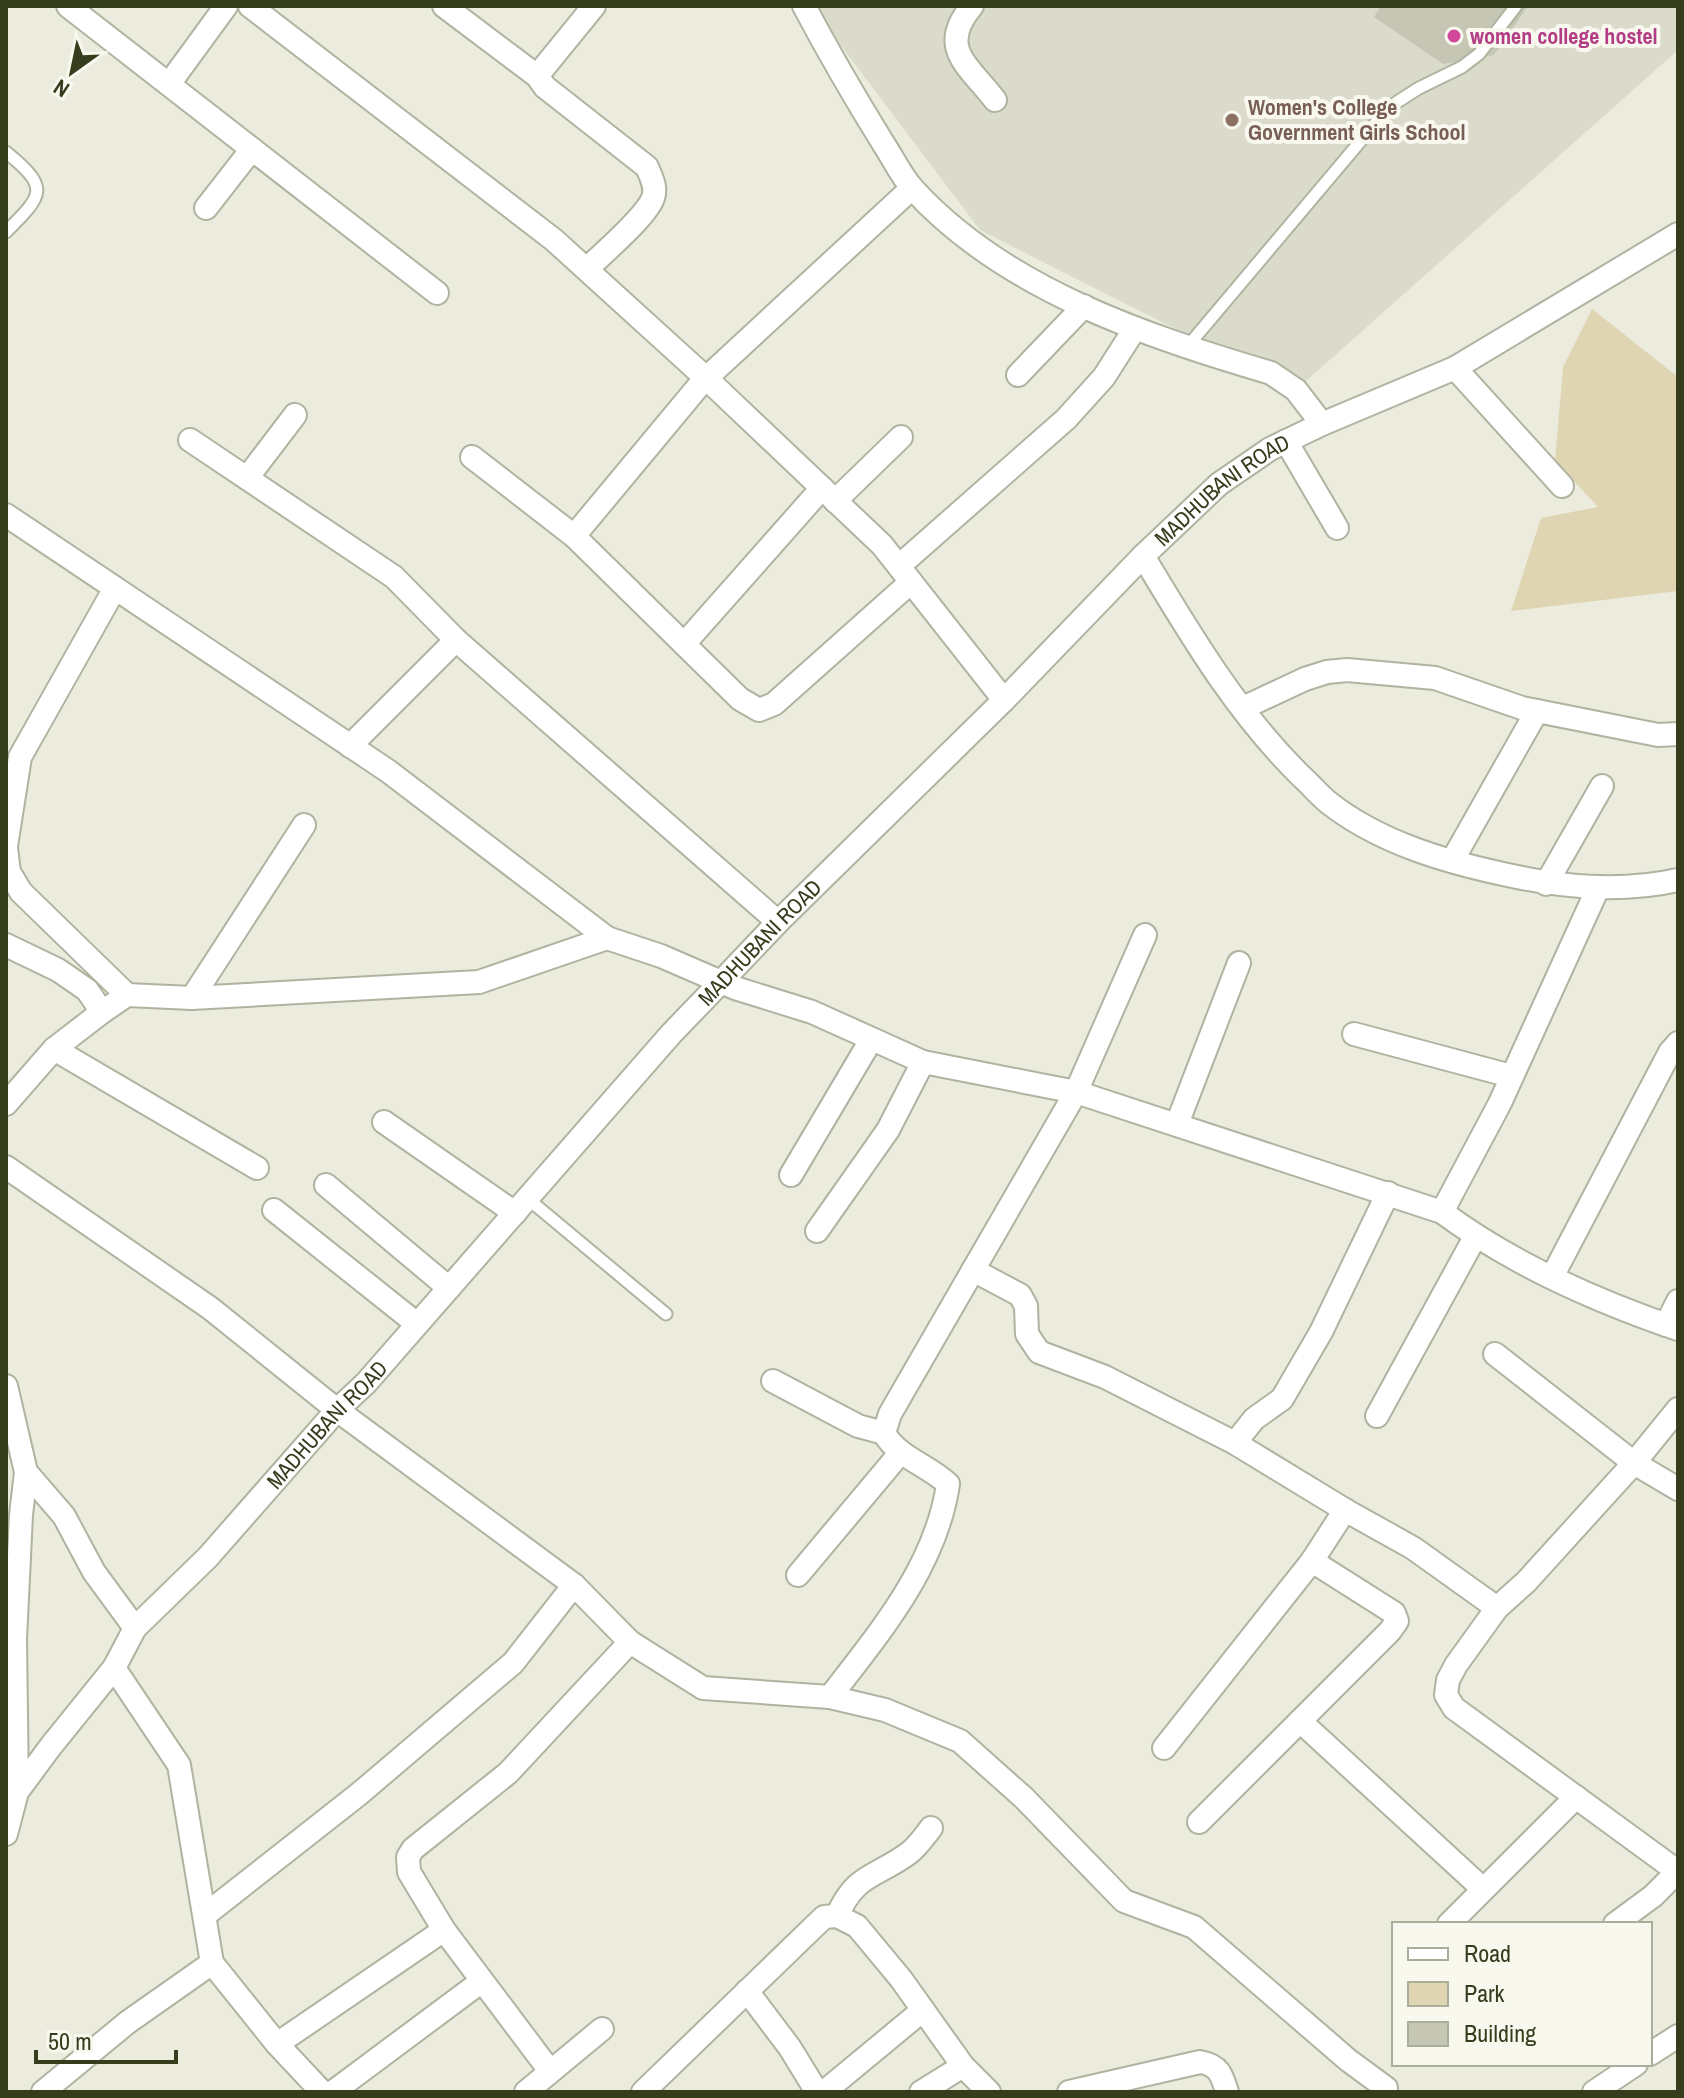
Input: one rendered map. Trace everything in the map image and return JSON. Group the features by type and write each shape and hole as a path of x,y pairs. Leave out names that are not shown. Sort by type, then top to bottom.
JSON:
{"street":[{"path":"68,6 437,293"},
{"path":"169,84 226,6"},
{"path":"250,6 554,240 707,379 882,545 1004,700"},
{"path":"445,6 537,76 545,87 647,167 654,183 653,198 641,215 587,269"},
{"path":"537,76 594,6"},
{"path":"804,6 856,101 912,188 973,241 1002,262 1134,330 1286,380 1322,424"},
{"path":"972,6 959,22 955,37 957,52 995,100"},
{"path":"206,208 252,149"},
{"path":"574,536 707,379 912,188"},
{"name":"MADHUBANI ROAD","path":"6,1834 17,1792 114,1668 135,1628 208,1557 337,1410 366,1383 721,982 1004,700 1143,556 1219,484 1270,449 1455,368 1678,234"},
{"path":"1018,375 1084,306"},
{"path":"472,457 574,536 750,707 766,709 1066,419 1104,377 1134,330"},
{"path":"1455,368 1562,486"},
{"path":"247,478 295,415"},
{"path":"684,644 829,494 901,437"},
{"path":"190,440 394,577 456,640 778,922"},
{"path":"1286,441 1337,528"},
{"path":"6,515 388,771 607,938 661,956 721,982 812,1012 923,1062 1076,1092 1442,1212 1475,1237 1552,1277 1672,1327 1678,1301"},
{"path":"1143,556 1202,653 1243,708 1275,750 1330,804 1396,843 1452,861 1546,884 1598,888 1678,880"},
{"path":"115,588 20,757 6,847 9,872 21,892 127,995"},
{"path":"350,746 456,640"},
{"path":"1243,708 1305,679 1347,670 1435,678 1504,703 1537,711 1658,735 1678,734"},
{"path":"1452,861 1537,711"},
{"path":"1546,884 1602,786"},
{"path":"192,998 304,825"},
{"path":"1442,1212 1500,1103 1598,888"},
{"path":"830,1697 898,1608 920,1569 944,1509 948,1484 935,1472 891,1446 884,1433 890,1414 1076,1092 1145,935"},
{"path":"6,1104 54,1049 127,995 192,998 479,982 607,938"},
{"path":"6,945 58,970 87,990 102,1012"},
{"path":"1177,1124 1239,963"},
{"path":"1354,1034 1511,1076"},
{"path":"791,1175 871,1040"},
{"path":"1552,1277 1670,1052 1678,1043"},
{"path":"54,1049 257,1168"},
{"path":"817,1231 888,1130 923,1062"},
{"path":"384,1122 521,1205"},
{"path":"6,1167 210,1308 337,1410 574,1585 630,1642 703,1688 830,1697 885,1710 960,1741 1024,1798 1124,1901 1194,1927 1348,2060 1379,2081 1386,2092"},
{"path":"326,1185 449,1288"},
{"path":"1235,1443 1254,1419 1282,1399 1321,1332 1388,1193"},
{"path":"274,1210 417,1324"},
{"path":"1377,1416 1475,1237"},
{"path":"973,1270 1020,1295 1026,1306 1027,1334 1039,1352 1105,1377 1235,1443 1413,1548 1497,1608"},
{"path":"1495,1354 1634,1463 1678,1489"},
{"path":"773,1381 858,1426 884,1433"},
{"path":"6,1386 26,1472 15,1639 17,1792"},
{"path":"1618,1922 1653,1896 1678,1871 1454,1708 1446,1695 1448,1680 1456,1665 1497,1608 1526,1582 1634,1463 1678,1409"},
{"path":"798,1575 901,1452"},
{"path":"26,1472 64,1516 94,1572 135,1628"},
{"path":"1164,1748 1312,1561 1345,1510"},
{"path":"1199,1822 1397,1621 1394,1613 1312,1561"},
{"path":"205,1915 359,1794 513,1663 574,1585"},
{"path":"550,2071 444,1930 409,1872 408,1857 413,1849 508,1773 630,1642"},
{"path":"114,1668 179,1765 212,1963 277,2044 322,2092"},
{"path":"1300,1721 1483,1889"},
{"path":"1451,1922 1576,1797"},
{"path":"837,1916 847,1894 857,1884 911,1852 931,1828"},
{"path":"643,2092 824,1917 837,1916 857,1926 963,2066 989,2092"},
{"path":"277,2044 444,1930"},
{"path":"43,2092 128,2022 212,1963"},
{"path":"333,2092 482,1981"},
{"path":"747,1991 790,2048 817,2092"},
{"path":"824,2092 923,2010"},
{"path":"526,2092 602,2029"},
{"path":"1652,2053 1678,2036"},
{"path":"1069,2092 1200,2062 1211,2064 1221,2071 1227,2092"},
{"path":"921,2092 963,2066"},
{"path":"1594,2092 1633,2066"}],"lane":[{"path":"1186,348 1380,118 1397,102 1462,67 1479,54 1516,6"},
{"path":"6,152 37,182 37,195 29,208 6,232"},
{"path":"521,1205 666,1314"}],"shaded area":[{"name":"Women's College Government Girls School","path":"811,6 1678,6 1678,50 1296,390 980,230"}],"green space":[{"path":"1592,309 1678,377 1678,591 1511,611 1541,518 1598,507 1555,461 1563,367"}],"building":[{"name":"women college hostel","path":"1381,6 1528,6 1494,55 1443,64 1374,17"}],"place":[{"name":"women college hostel","path":"1454,36"},
{"name":"Women's College Government Girls School","path":"1232,120"}]}
